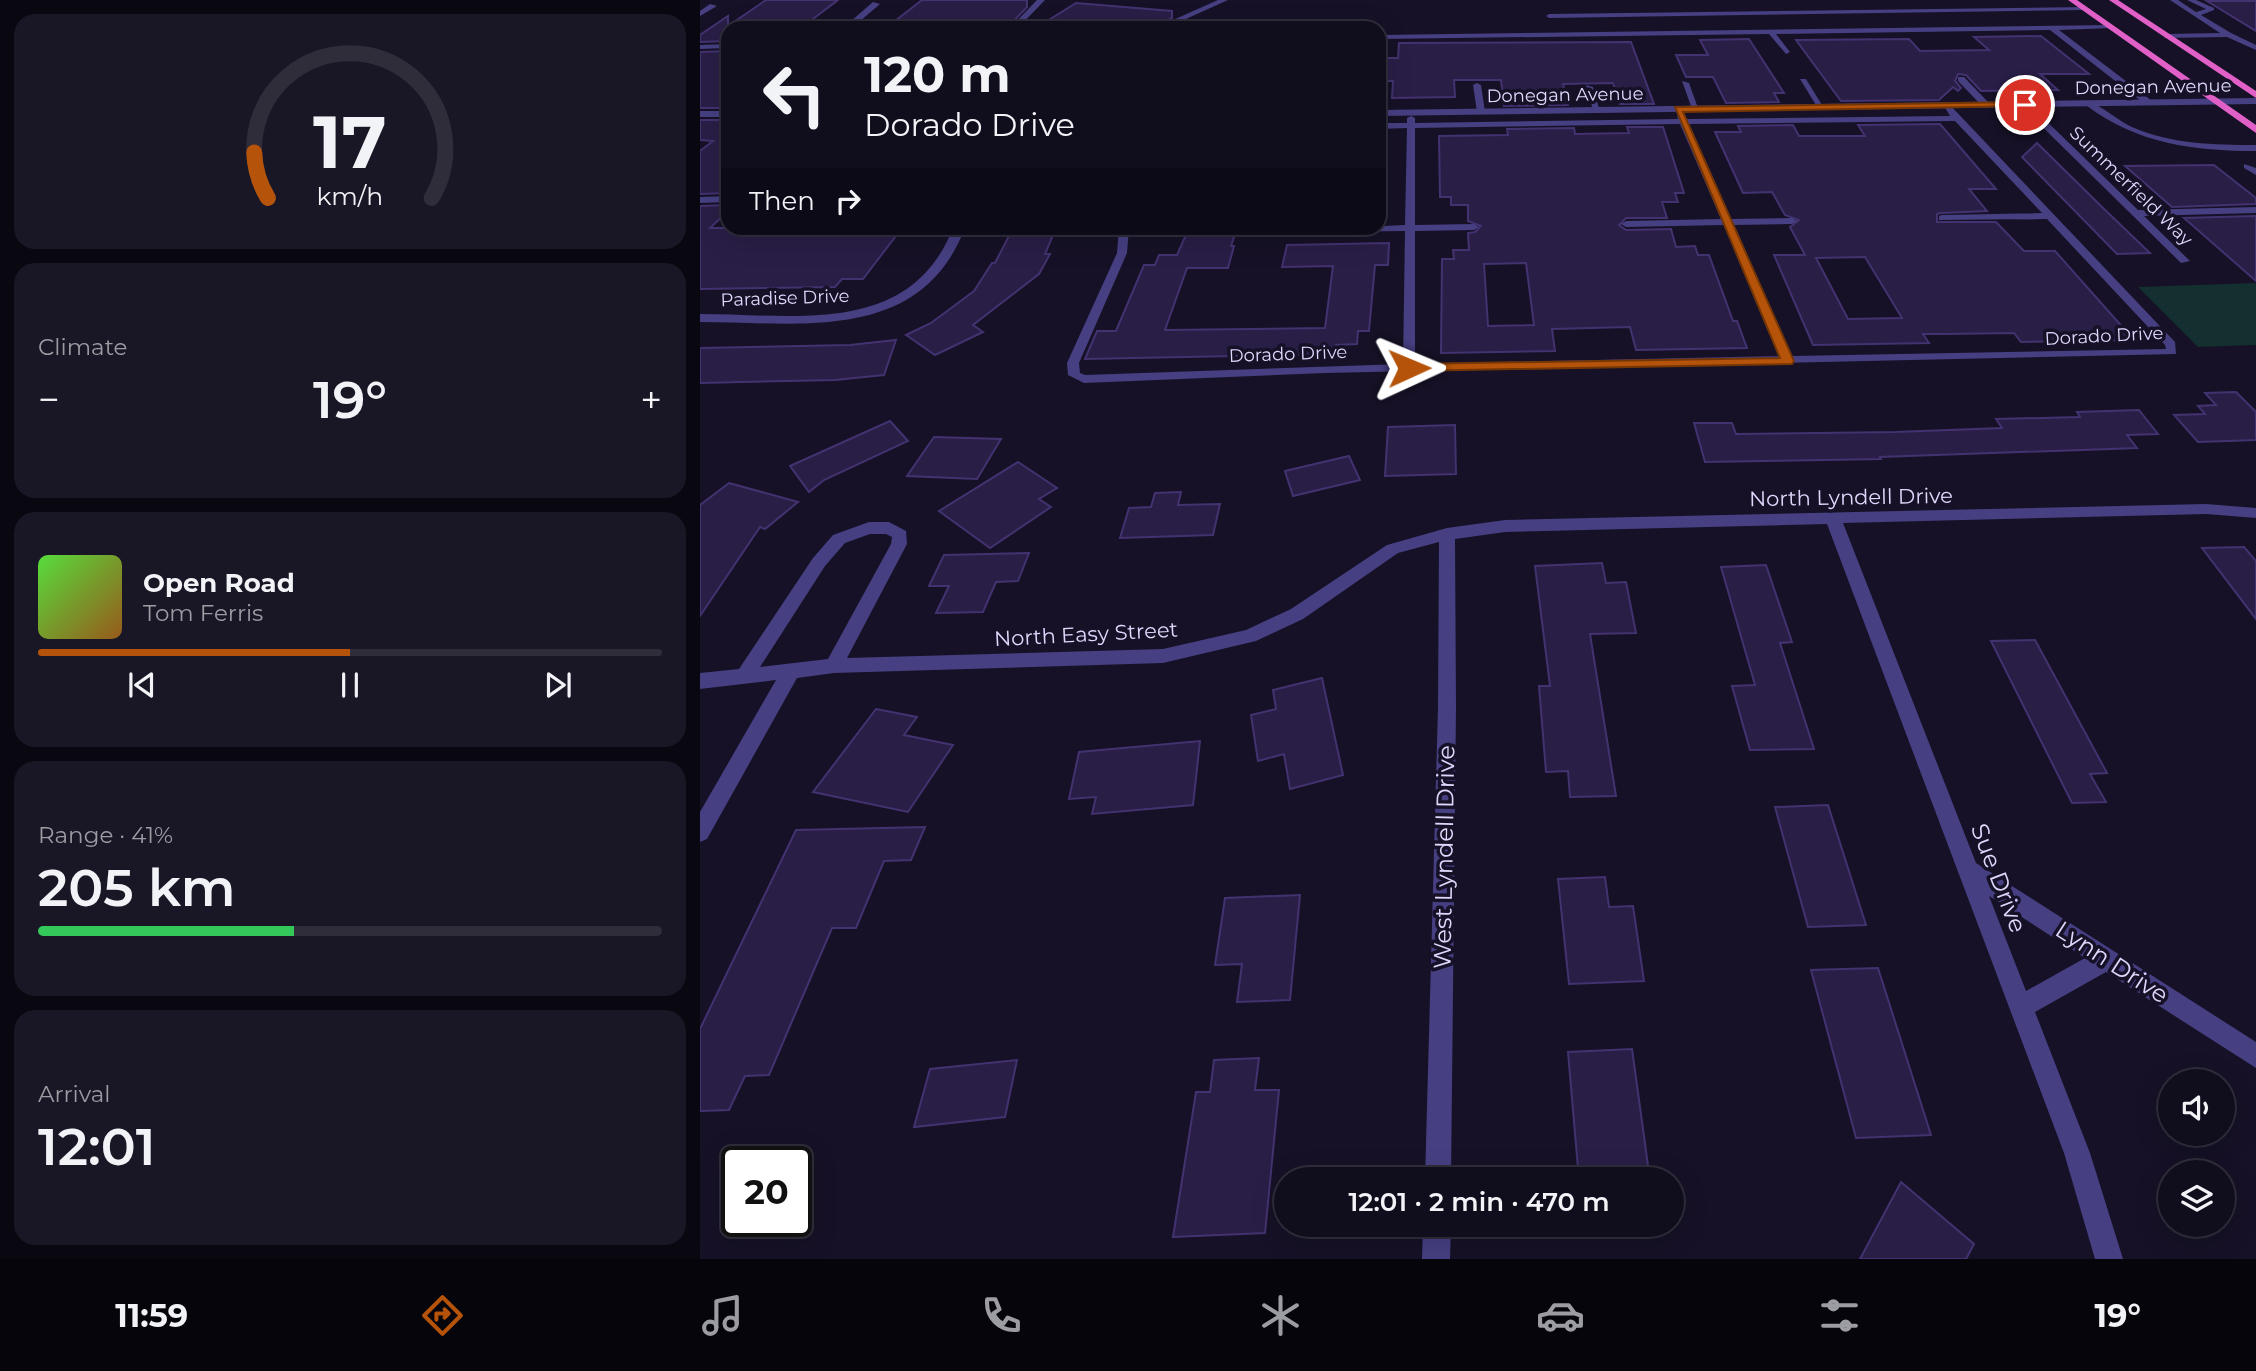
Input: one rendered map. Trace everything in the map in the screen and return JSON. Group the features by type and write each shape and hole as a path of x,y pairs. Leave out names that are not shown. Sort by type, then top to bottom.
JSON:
{"highway":[{"path":"2072,0 2256,130"},
{"path":"2113,0 2256,95"}],"street":[{"path":"1021,21 1041,0"},
{"path":"1175,21 1224,0"},
{"path":"855,21 876,4"},
{"path":"700,15 713,6"},
{"path":"700,47 721,46"},
{"name":"Donegan Avenue","path":"1386,113 2256,101"},
{"path":"700,114 721,114"},
{"path":"700,200 721,199"},
{"name":"Paradise Drive","path":"700,318 841,315 894,304 922,284 956,235"},
{"name":"North Lyndell Drive","path":"1447,534 1505,526 2206,509 2256,513"},
{"name":"Sue Drive","path":"1833,518 2077,1153 2109,1259"},
{"path":"746,674 819,562 839,539 869,528 889,528 900,535 899,544 834,666"},
{"name":"North Easy Street","path":"700,681 834,666 1140,658 1200,649 1250,636 1297,614 1393,549 1447,534"},
{"name":"West Lyndell Drive","path":"1437,1167 1447,721 1447,534"},
{"path":"700,832 792,669"},
{"name":"Lynn Drive","path":"1968,870 2256,1056"},
{"path":"2021,1007 2108,958"},
{"path":"1436,1259 1437,1237"}],"lane":[{"path":"2173,0 2228,35 2256,48"},
{"path":"2190,0 2213,9 2211,12 2195,14"},
{"path":"1549,16 1739,10 2083,8"},
{"path":"1386,37 2110,27"},
{"path":"2052,28 2149,103"},
{"path":"1771,32 1786,52"},
{"path":"2167,36 2228,35"},
{"path":"1961,79 1986,105"},
{"path":"1803,81 1822,108"},
{"path":"1685,83 1696,109"},
{"path":"1477,85 1482,112"},
{"path":"1589,87 1597,110"},
{"path":"2090,104 2108,120 2175,146 2256,148"},
{"name":"Summerfield Way","path":"2025,105 2185,261"},
{"name":"Dorado Drive","path":"1123,235 1122,253 1073,363 1074,375 1084,379 1409,368 2172,352 2171,344 1946,106"},
{"path":"1678,109 1788,361"},
{"path":"1409,368 1411,113"},
{"path":"1386,126 1957,118"},
{"path":"2247,166 2256,172"},
{"path":"2136,213 2256,210"},
{"path":"1942,218 2049,216"},
{"path":"1626,224 1792,221"},
{"path":"1386,228 1474,227"}],"green space":[{"path":"2256,283 2256,345 2198,347 2138,287"}],"building":[{"path":"766,0 838,0 810,21 735,21"},
{"path":"922,0 1027,0 1027,7 1014,21 895,21"},
{"path":"2207,1 2256,1 2256,31 2215,6"},
{"path":"1076,3 1172,11 1172,18 1166,21 1047,21"},
{"path":"728,16 728,21 721,21 721,41 700,42 700,35"},
{"path":"2041,36 2089,74 2040,74 2058,90 1981,91 1966,75 1958,74 1955,81 1961,88 1958,91 1953,87 1939,100 1841,101 1796,40 1909,39 1920,51 1989,50 1974,37"},
{"path":"1749,39 1784,93 1774,93 1779,102 1726,103 1713,77 1686,77 1676,55 1708,55 1700,40"},
{"path":"1631,42 1654,104 1620,104 1613,83 1563,84 1568,105 1504,106 1501,80 1454,80 1455,97 1392,98 1393,81 1386,81 1386,58 1398,58 1399,43"},
{"path":"721,51 721,108 700,108 700,52"},
{"path":"700,120 721,120 721,193 700,194 700,151 713,141 700,140"},
{"path":"1940,124 1996,189 1969,189 1987,211 1941,213 1937,214 1937,222 1996,222 2024,251 2055,251 2134,340 2021,342 2014,333 1923,334 1929,343 1813,345 1774,255 1805,255 1790,227 1799,220 1785,215 1772,192 1743,193 1715,132 1741,132 1738,126 1793,125 1799,136 1865,136 1858,125","holes":["1865,257 1902,318 1848,319 1816,258"]},
{"path":"1627,127 1663,127 1684,193 1675,193 1678,202 1662,202 1667,218 1626,218 1619,225 1626,230 1671,229 1676,247 1695,246 1698,255 1709,255 1733,321 1737,321 1747,348 1636,350 1630,327 1552,329 1555,351 1441,353 1442,259 1454,259 1453,250 1469,250 1468,233 1475,232 1481,226 1468,221 1468,205 1451,205 1451,197 1440,197 1439,136 1508,135 1507,129 1574,128 1575,134 1629,133","holes":["1526,263 1534,325 1488,326 1484,264"]},
{"path":"2037,143 2150,253 2117,254 2022,157"},
{"path":"2214,165 2256,198 2256,204 2172,207 2125,166"},
{"path":"721,205 721,218 710,228 721,228 721,235 897,235 863,279 842,279 835,287 700,289 700,206"},
{"path":"2256,216 2256,281 2184,218"},
{"path":"1009,235 1053,235 1045,254 1050,254 1039,274 973,325 983,332 935,355 906,335 931,323 974,291 992,263 995,263"},
{"path":"1186,235 1235,235 1228,268 1187,268 1165,330 1325,328 1333,266 1282,267 1287,245 1389,243 1388,265 1375,265 1369,331 1358,331 1357,344 1336,345 1334,354 1085,359 1097,331 1116,331 1144,265 1155,265 1159,255 1177,255"},
{"path":"896,340 884,375 835,380 700,383 700,348 850,345"},
{"path":"2236,392 2256,412 2256,440 2198,442 2174,415 2205,414 2198,406 2216,405 2205,393"},
{"path":"2139,410 2158,434 2127,435 2137,448 1880,457 1881,459 1705,462 1694,423 1732,423 1736,434 1895,432 2002,428 1996,419 2080,417 2077,412"},
{"path":"890,421 908,441 824,480 809,492 790,466"},
{"path":"1455,425 1456,474 1385,476 1388,427"},
{"path":"934,437 1001,439 977,479 907,476"},
{"path":"1349,456 1360,480 1293,496 1285,471"},
{"path":"1018,462 1057,488 1039,499 1051,507 990,548 939,511"},
{"path":"729,483 798,502 765,529 760,527 700,616 700,505"},
{"path":"1181,492 1178,505 1220,504 1213,535 1120,538 1129,508 1151,507 1155,493"},
{"path":"2244,547 2256,561 2256,619 2202,548"},
{"path":"1029,553 1018,581 996,582 983,612 936,613 949,586 929,586 944,555"},
{"path":"1602,563 1606,583 1626,582 1636,633 1590,634 1616,796 1570,797 1568,771 1546,772 1539,686 1550,686 1535,566"},
{"path":"1766,565 1792,642 1780,643 1814,749 1750,750 1732,686 1755,685 1721,567"},
{"path":"2035,640 2107,773 2090,774 2106,802 2072,803 1991,641"},
{"path":"1322,678 1343,775 1290,789 1284,754 1258,761 1251,715 1276,709 1273,690"},
{"path":"876,709 917,717 904,735 953,745 908,812 813,792"},
{"path":"1200,741 1193,805 1092,814 1096,797 1069,799 1079,752"},
{"path":"1828,805 1866,925 1808,927 1775,807"},
{"path":"925,827 911,860 884,861 856,928 832,928 769,1075 745,1076 729,1110 700,1111 700,1029 796,830"},
{"path":"1605,877 1609,907 1633,906 1644,981 1569,984 1558,879"},
{"path":"1300,895 1290,1000 1237,1002 1242,964 1215,965 1225,898"},
{"path":"1878,968 1931,1135 1856,1138 1811,970"},
{"path":"1632,1049 1648,1167 1578,1167 1568,1052"},
{"path":"1259,1058 1255,1090 1279,1090 1265,1233 1173,1237 1196,1092 1210,1092 1214,1060"},
{"path":"1017,1060 1005,1117 914,1127 930,1069"},
{"path":"1901,1182 1974,1244 1966,1259 1860,1259"}],"route":[{"path":"1409,368 1788,361 1678,109 2025,105"}]}
